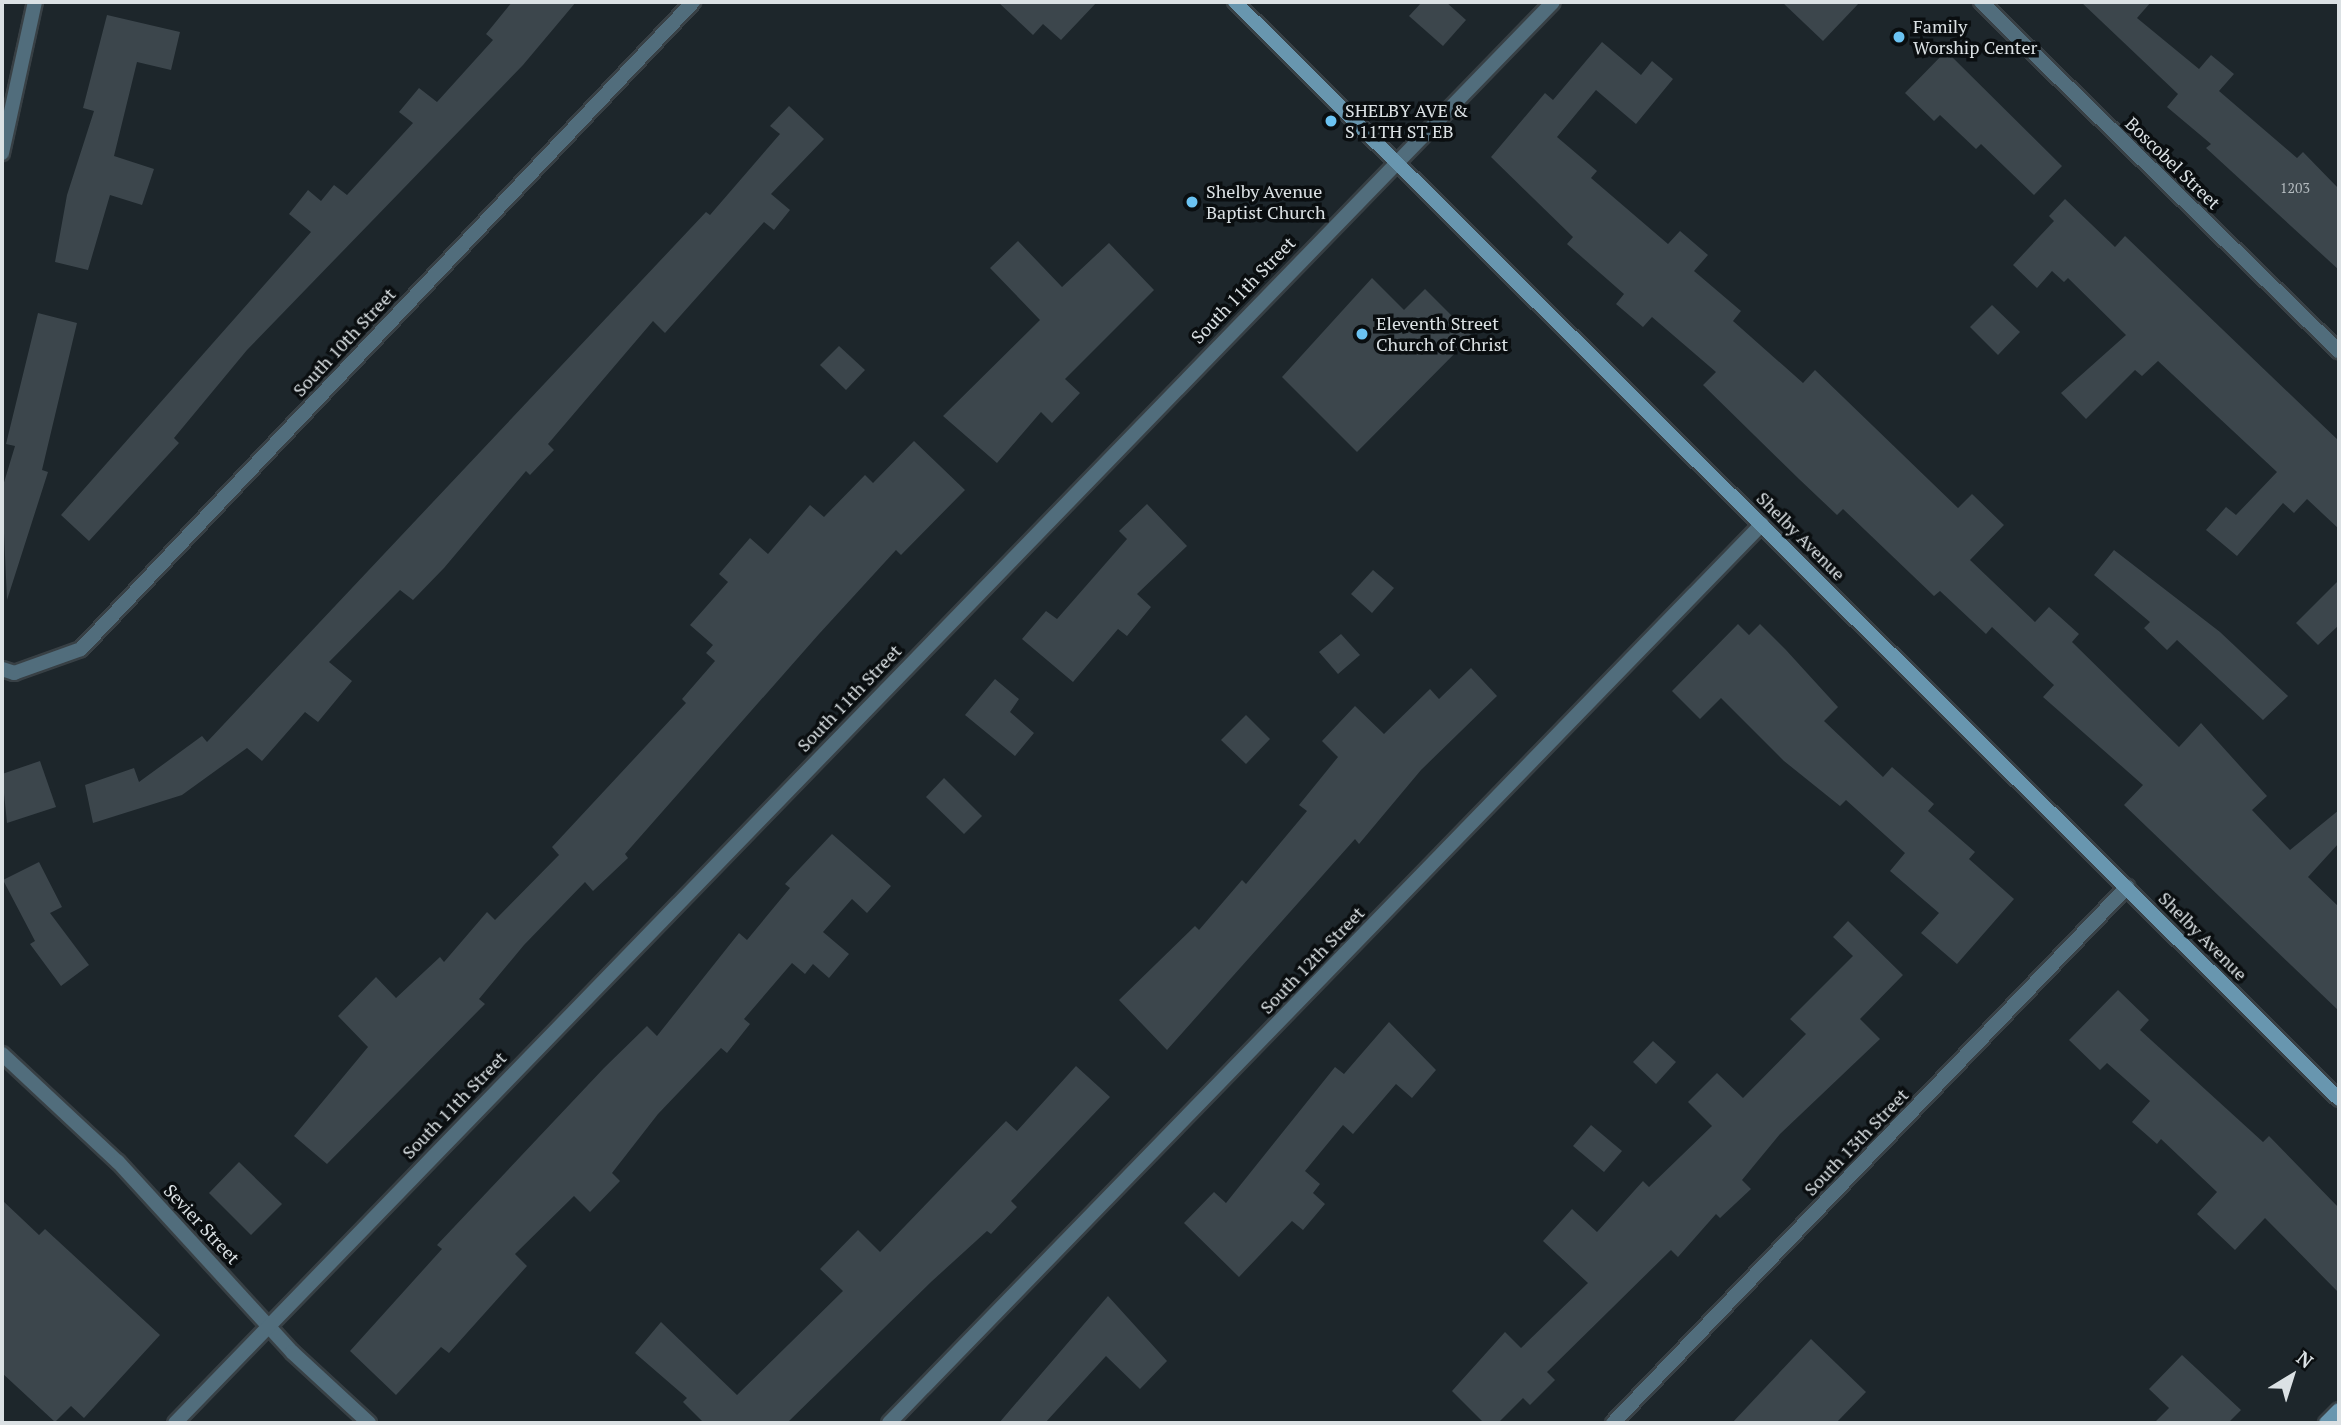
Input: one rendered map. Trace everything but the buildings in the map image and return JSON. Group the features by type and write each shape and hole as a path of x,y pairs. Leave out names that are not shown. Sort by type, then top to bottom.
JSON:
{"street":[{"path":"2,153 9,87 35,2"},
{"name":"South 10th Street","path":"2,669 15,673 81,649 693,2"},
{"name":"Shelby Avenue","path":"1235,2 2339,1099"},
{"name":"South 11th Street","path":"175,1423 1396,160 1553,2"},
{"name":"Boscobel Street","path":"1981,2 2339,351"},
{"name":"South 12th Street","path":"889,1423 1762,524"},
{"name":"South 13th Street","path":"1613,1423 2127,887"},
{"name":"Sevier Street","path":"2,1054 118,1162 269,1327 369,1423"},
{"path":"2326,1423 2339,1410"}],"place":[{"name":"Family Worship Center","path":"1899,37"},
{"name":"SHELBY AVE & S 11TH ST EB","path":"1331,121"},
{"name":"Shelby Avenue Baptist Church","path":"1192,202"},
{"name":"Eleventh Street Church of Christ","path":"1362,334"}]}
